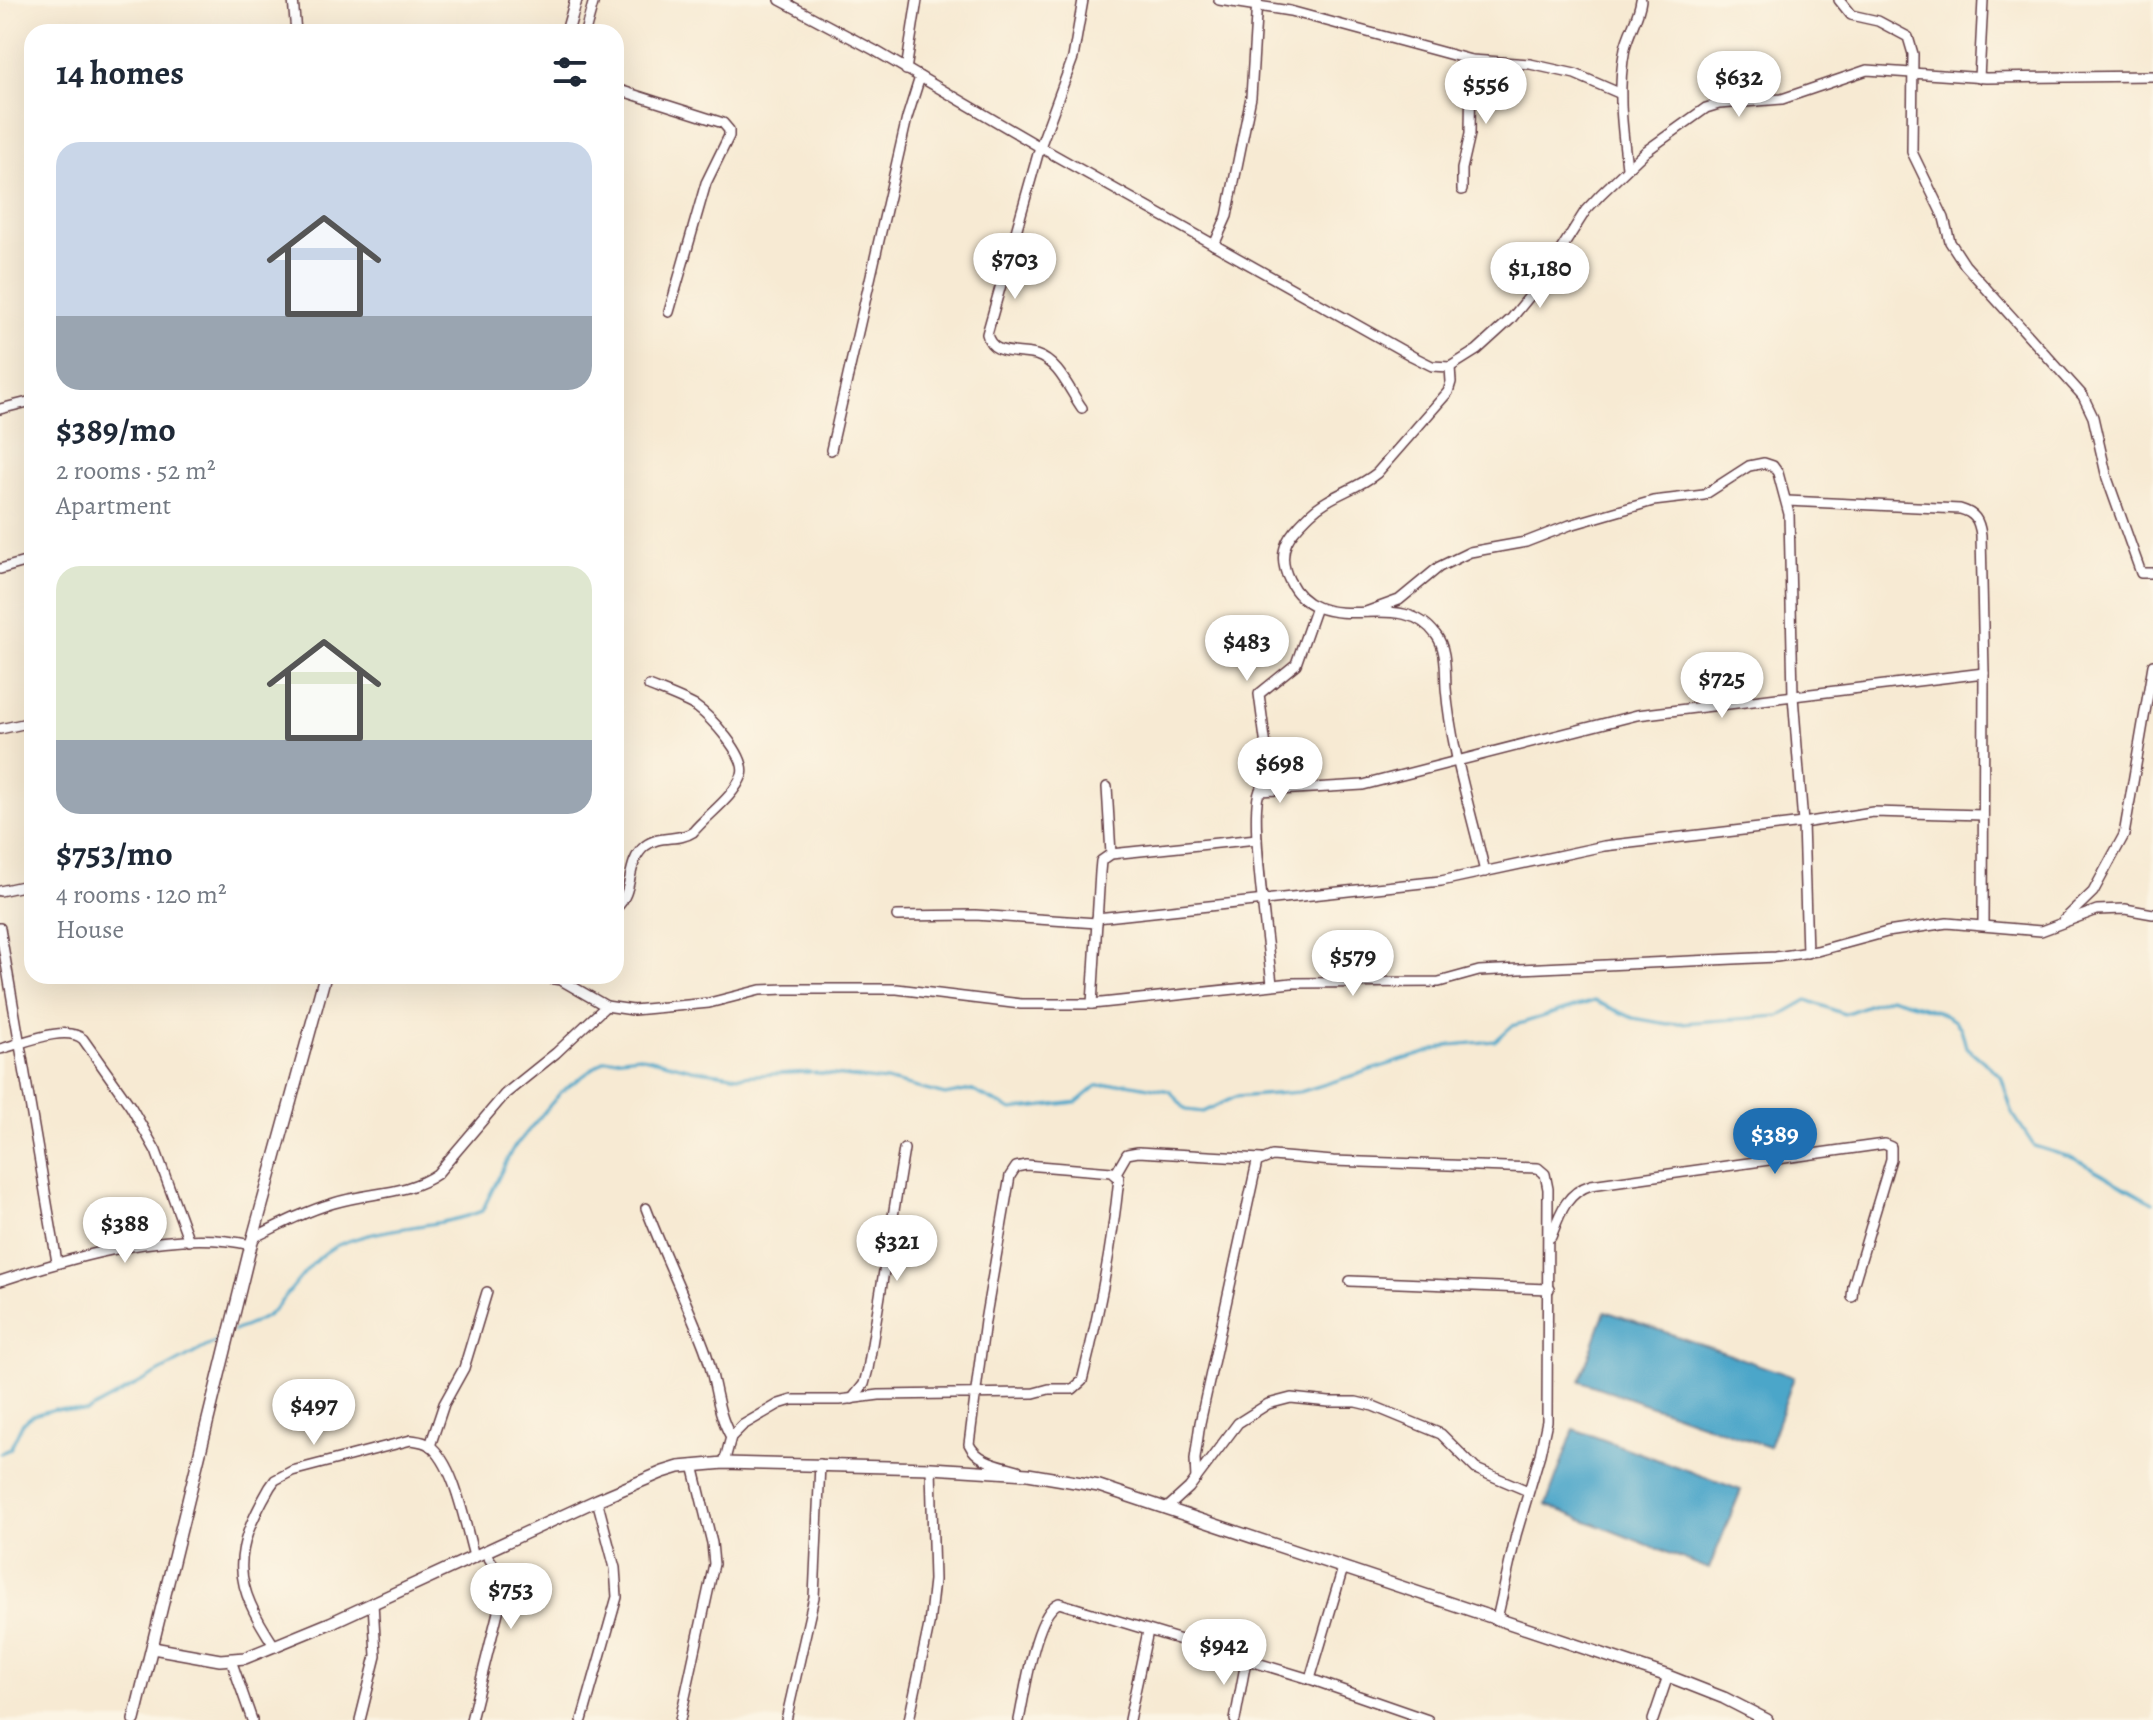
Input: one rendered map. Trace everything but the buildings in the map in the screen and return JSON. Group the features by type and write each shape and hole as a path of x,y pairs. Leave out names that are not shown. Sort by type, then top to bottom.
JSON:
{"street":[{"path":"293,0 295,24"},
{"path":"569,24 576,0"},
{"path":"587,24 594,0"},
{"path":"780,0 1421,362 1450,367 1477,350 1511,319 1538,286 1586,210 1627,167 1702,110 1712,106 1782,99 1867,70 1979,78 2153,76"},
{"path":"906,70 917,0"},
{"path":"1082,408 1062,376 1049,362 1037,355 998,349 988,338 989,324 1040,147 1073,58 1083,0"},
{"path":"1219,0 1257,4 1317,17 1471,60 1530,64 1575,74 1619,93"},
{"path":"1627,167 1619,93 1626,42 1639,13 1641,0"},
{"path":"1839,0 1851,15 1878,21 1906,34 1913,54 1912,152 1944,218 1955,252 2083,396 2093,417 2107,478 2115,493 2141,573 2153,573"},
{"path":"1979,78 1983,0"},
{"path":"1214,245 1227,216 1251,97 1257,4"},
{"path":"1462,190 1462,169 1470,134 1471,60"},
{"path":"831,450 907,118 920,77"},
{"path":"624,92 723,123 729,130 706,183 669,312"},
{"path":"1450,367 1448,392 1377,473 1313,511 1288,540 1284,562 1286,575 1295,590 1316,607 1414,616 1439,638 1453,739 1485,872"},
{"path":"0,409 24,403"},
{"path":"1366,612 1399,600 1439,567 1458,556 1479,549 1526,542 1570,525 1653,501 1704,495 1756,464 1773,466 1787,501 1790,533 1793,696 1803,823 1807,953"},
{"path":"1787,501 1960,509 1976,517 1981,535 1984,673 1983,924"},
{"path":"0,569 24,562"},
{"path":"1272,984 1257,839 1256,798 1270,777 1259,694 1296,664 1316,607"},
{"path":"2061,924 2093,892 2124,835 2153,665"},
{"path":"1260,791 1363,785 1637,715 1984,673"},
{"path":"624,900 630,870 637,855 655,839 693,832 739,781 743,770 743,763 727,738 697,707 649,686"},
{"path":"0,729 24,724"},
{"path":"1107,787 1111,854"},
{"path":"897,916 975,915 1097,920 1441,881 1633,842 1873,812 1983,815"},
{"path":"1092,1004 1101,861 1111,854 1257,839"},
{"path":"0,891 24,886"},
{"path":"571,984 606,1006 633,1010 684,1007 760,990 786,989 897,989 1021,1004 1092,1004 1272,984 1415,984 1454,979 1479,971 1776,957 1807,953 1887,932 1947,923 2041,931 2097,910 2125,909 2153,914"},
{"path":"0,928 57,1262"},
{"path":"134,1720 252,1241 323,984"},
{"path":"0,1281 57,1262 137,1245 252,1241 291,1219 335,1203 408,1189 426,1182 437,1174 505,1094 556,1053 606,1006"},
{"path":"0,1049 70,1032 77,1034 91,1047 156,1151 189,1241"},
{"path":"1548,1243 1566,1201 1579,1189 1591,1185 1884,1144 1891,1147 1891,1159 1852,1297"},
{"path":"852,1399 864,1384 868,1369 904,1149"},
{"path":"1116,1173 1127,1154 1138,1152 1471,1167 1535,1167 1542,1170 1547,1178 1547,1421 1497,1619"},
{"path":"1196,1479 1195,1459 1200,1423 1254,1169 1261,1159"},
{"path":"1028,1474 992,1463 971,1450 969,1432 1012,1171 1026,1165 1116,1173"},
{"path":"724,1463 731,1437 743,1425 792,1400 1069,1389 1082,1381 1107,1265 1118,1189 1116,1173"},
{"path":"646,1208 704,1347 720,1415 731,1437"},
{"path":"1350,1281 1549,1289"},
{"path":"430,1446 444,1404 464,1368 487,1292"},
{"path":"1166,1509 1181,1497 1238,1423 1268,1404 1291,1398 1373,1406 1441,1434 1476,1469 1528,1491"},
{"path":"275,1647 244,1591 240,1559 265,1496 275,1480 325,1461 411,1440 423,1442 430,1446 446,1468 479,1554 495,1567 503,1592 471,1720"},
{"path":"153,1648 231,1660 245,1658 597,1500 663,1472 693,1465 820,1464 931,1468 1028,1474 1099,1486 1668,1676 1724,1698 1767,1720"},
{"path":"786,1720 814,1597 820,1464"},
{"path":"680,1720 714,1564 712,1543 693,1465"},
{"path":"909,1720 929,1625 934,1580 931,1468"},
{"path":"582,1720 617,1597 615,1568 597,1500"},
{"path":"1310,1679 1343,1568"},
{"path":"360,1720 376,1656 373,1602"},
{"path":"1019,1720 1040,1627 1051,1606 1059,1603 1310,1679 1425,1719"},
{"path":"1129,1720 1148,1631"},
{"path":"231,1660 252,1720"},
{"path":"1235,1720 1246,1661"},
{"path":"1653,1720 1668,1676"}],"water":[{"path":"1605,1311 1794,1377 1769,1447 1580,1381"},
{"path":"1574,1429 1741,1490 1709,1569 1546,1505"}],"waterway":[{"path":"234,1331 268,1315 309,1268 338,1245 373,1234 447,1221 482,1211 512,1150 561,1092 605,1060 639,1056 739,1076 808,1072 894,1082 945,1095 971,1090 1012,1110 1077,1102 1096,1086 1127,1083 1170,1091 1186,1110 1203,1112 1235,1097 1300,1092 1451,1045 1495,1041 1512,1026 1594,1001 1633,1018 1668,1024 1779,1016 1807,1000 1844,1014 1890,997 1937,1011 1955,1021 1961,1028 1966,1047 2001,1076 2013,1114 2034,1146 2073,1158 2153,1203"},
{"path":"0,1453 10,1449 22,1424 33,1415 55,1409 86,1412 224,1337"}]}
